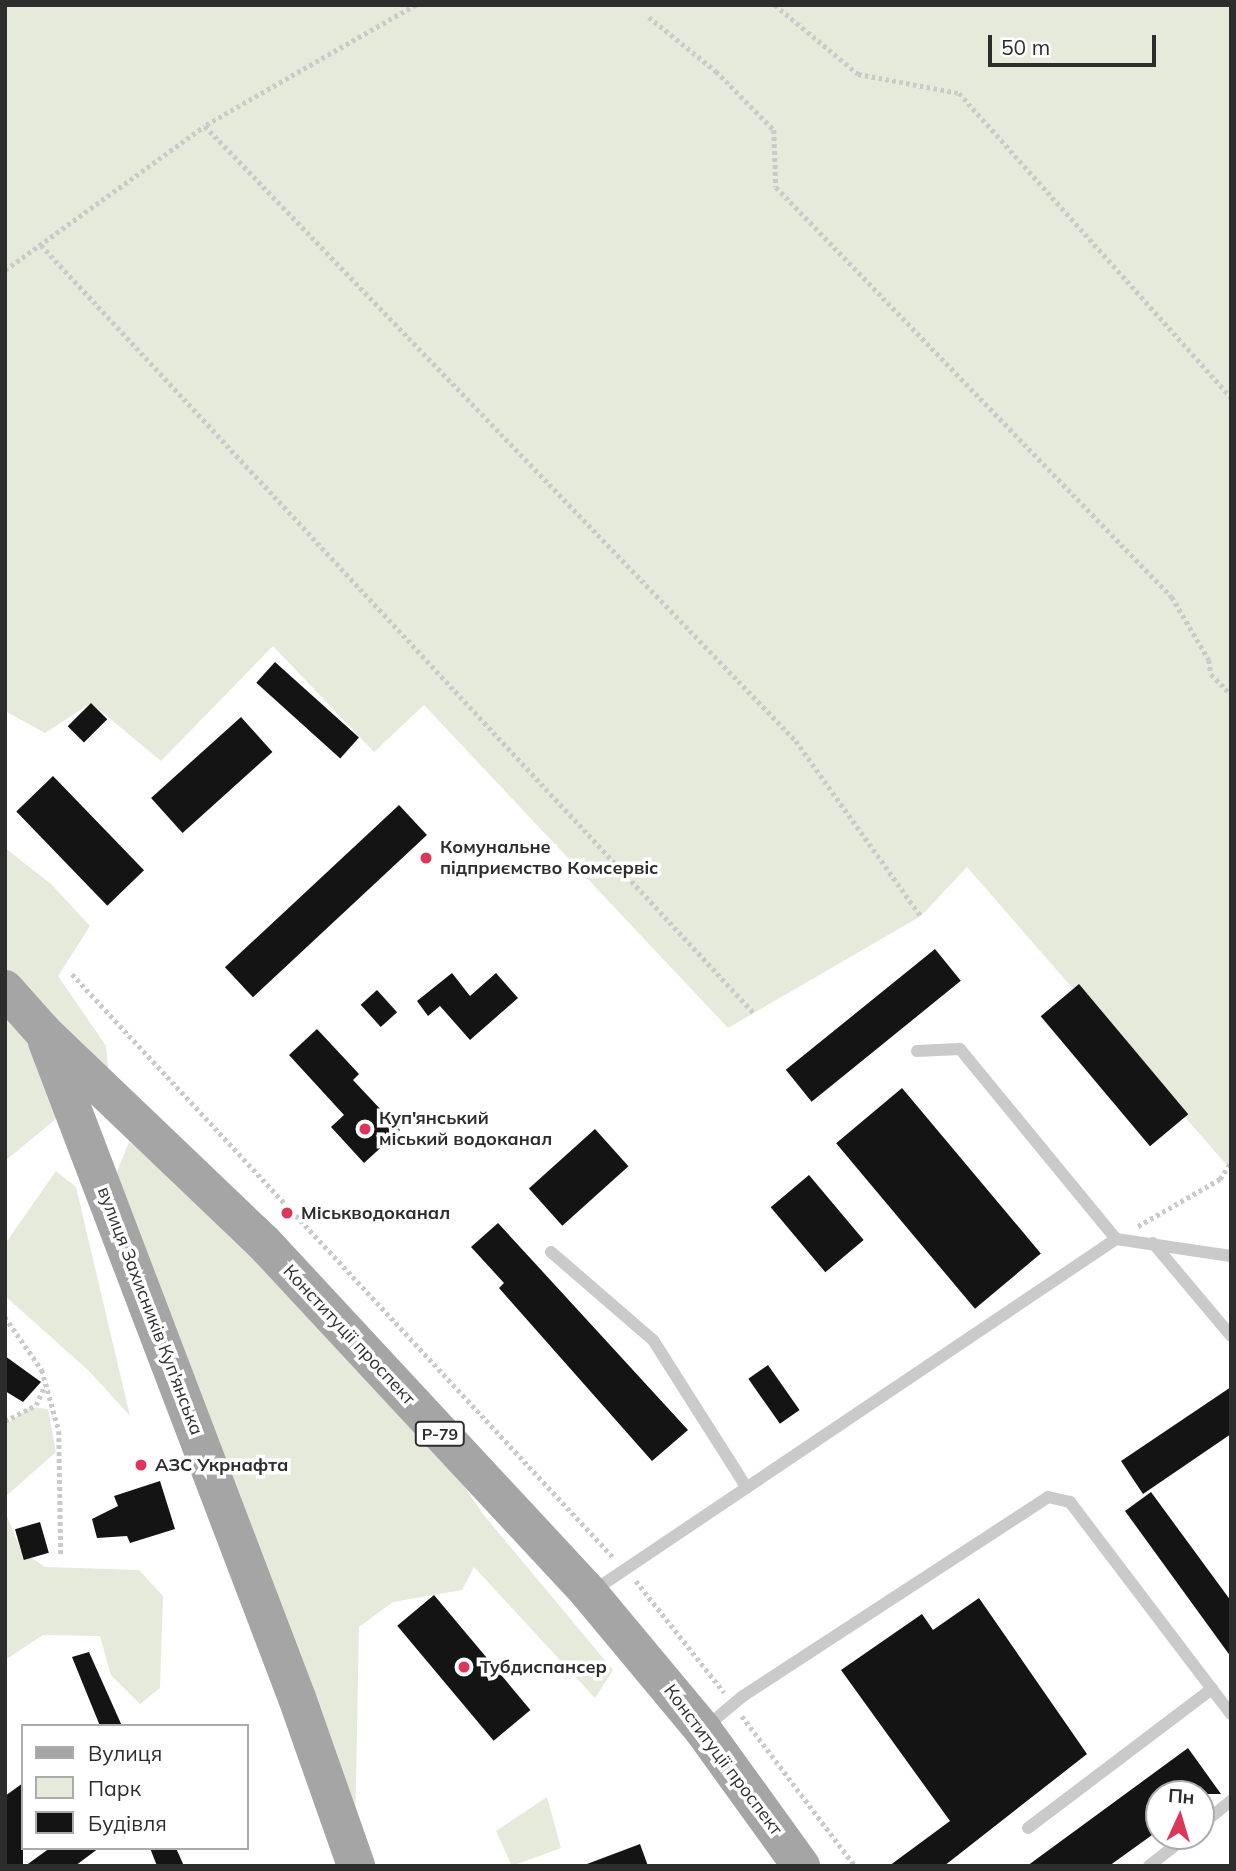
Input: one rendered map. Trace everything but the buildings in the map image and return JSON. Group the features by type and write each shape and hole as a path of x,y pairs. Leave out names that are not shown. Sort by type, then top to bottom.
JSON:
{"main road":[{"name":"Конституції проспект","path":"5,989 44,1033 263,1242 589,1593 703,1730 801,1866"},
{"name":"вулиця Захисників Куп'янська","path":"44,1033 298,1698 356,1866"}],"lane":[{"path":"916,1051 960,1049 1116,1239"},
{"path":"589,1593 1116,1239 1231,1256"},
{"path":"1153,1243 1231,1336"},
{"path":"551,1252 653,1340 747,1488"},
{"path":"703,1730 733,1704 1048,1497 1070,1502 1231,1714"},
{"path":"1028,1828 1212,1689"},
{"path":"1215,1814 1231,1801"},
{"path":"1149,1866 1169,1850"}],"path":[{"path":"5,270 205,126 416,5"},
{"path":"775,5 858,74 959,93 1231,397"},
{"path":"649,17 716,71 774,130 776,187 1172,597 1209,660 1211,674 1231,695"},
{"path":"205,126 796,741 921,916"},
{"path":"41,244 754,1013"},
{"path":"72,974 346,1265 544,1489 625,1570 733,1704 855,1866"},
{"path":"1116,1239 1220,1179 1231,1162"},
{"path":"5,1317 42,1370 59,1431 61,1553"},
{"path":"5,1421 36,1405 46,1389 42,1370"}],"green space":[{"path":"5,5 1231,5 1231,1170 967,867 921,916 728,1028 424,705 374,752 273,646 161,761 91,703 45,733 5,711"},
{"path":"5,848 51,884 90,926 58,976 106,1046 109,1075 5,1161"},
{"path":"129,1142 181,1175 412,1411 483,1514 613,1670 595,1698 474,1567 462,1590 393,1602 359,1627 355,1834 116,1174"},
{"path":"56,1171 76,1187 130,1416 89,1371 5,1296 5,1244"},
{"path":"30,1407 48,1409 56,1452 5,1497 5,1425"},
{"path":"5,1511 21,1551 45,1567 139,1570 163,1596 160,1688 140,1704 111,1675 100,1636 43,1635 5,1660"},
{"path":"547,1797 561,1848 512,1866 496,1831"}],"place":[{"name":"Комунальне пiдприємство Комсервiс","path":"426,858"},
{"name":"Куп'янський міський водоканал","path":"365,1129"},
{"name":"Міськводоканал","path":"287,1213"},
{"name":"АЗС Укрнафта","path":"141,1465"},
{"name":"Тубдиспансер","path":"464,1667"}]}
